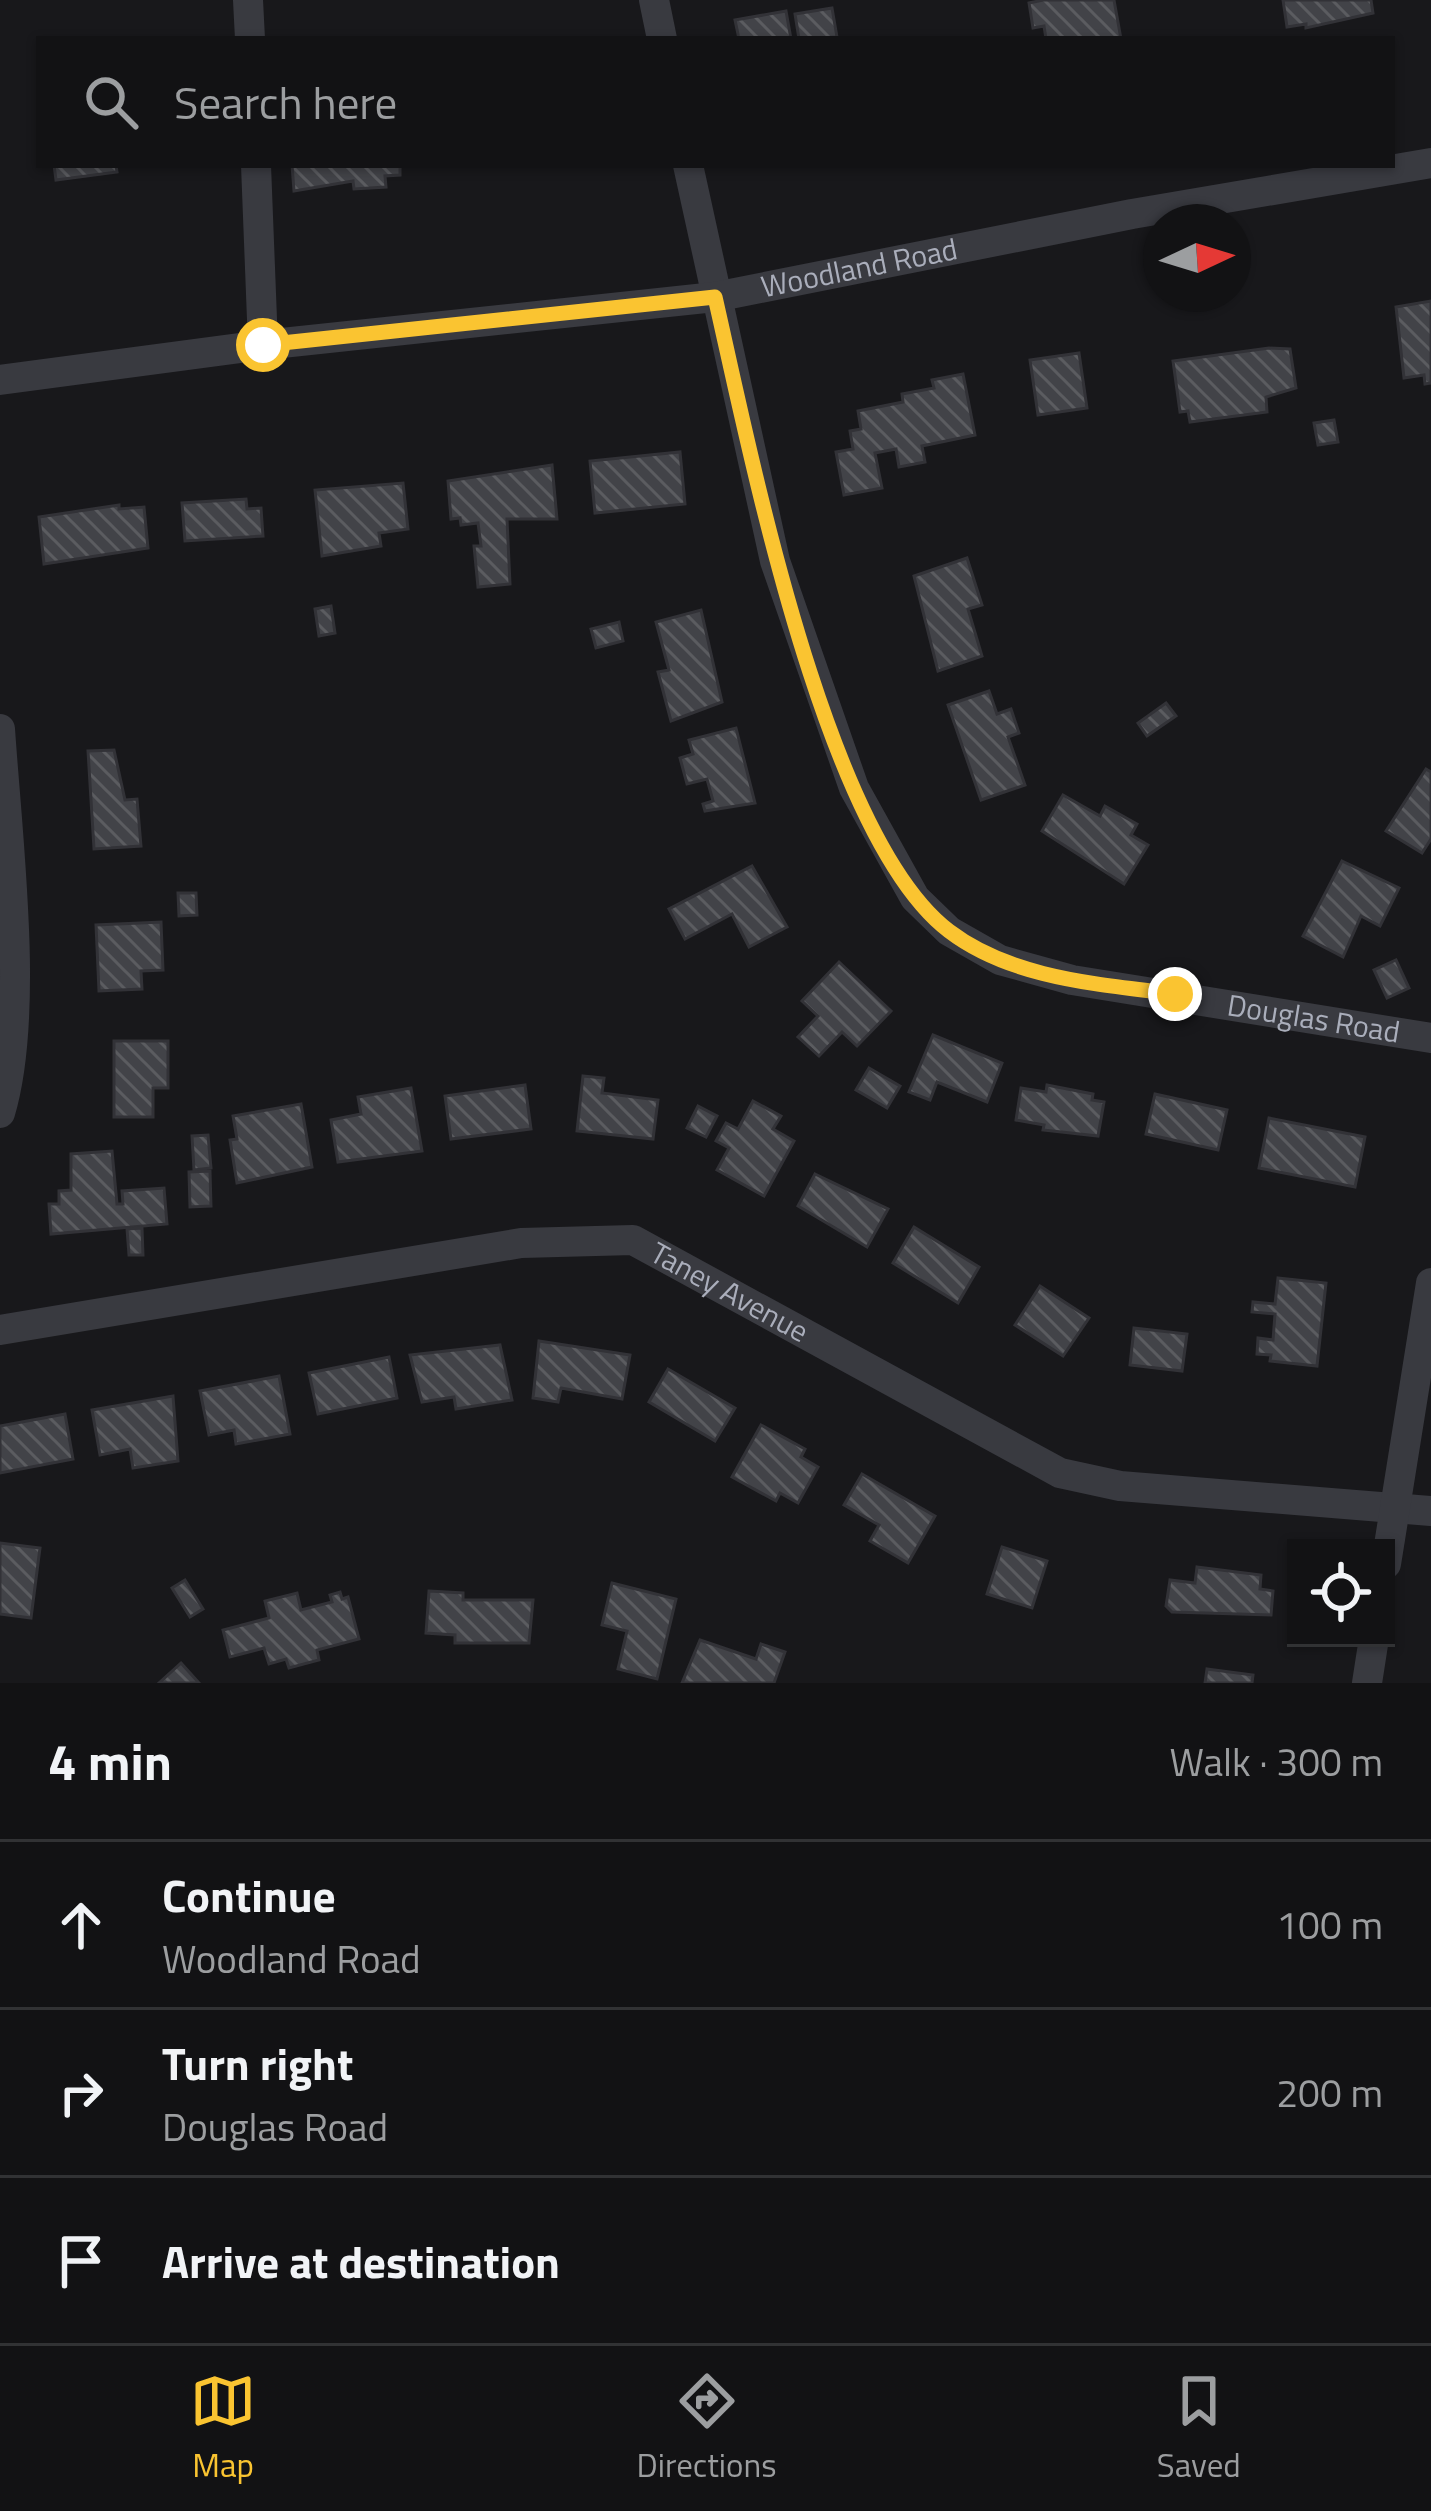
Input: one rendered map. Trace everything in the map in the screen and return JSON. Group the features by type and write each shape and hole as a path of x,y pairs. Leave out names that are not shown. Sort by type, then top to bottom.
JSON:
{"street":[{"path":"248,0 250,36"},
{"path":"654,0 661,36"},
{"name":"Woodland Road","path":"0,380 263,345 715,297 1132,214 1431,163"},
{"path":"256,168 263,345"},
{"name":"Douglas Road","path":"689,168 775,561 854,788 915,898 949,931 1000,960 1072,980 1431,1038"},
{"path":"0,729 13,946 10,1040 0,1113"},
{"name":"Taney Avenue","path":"0,1330 521,1243 633,1240 1060,1473 1120,1486 1431,1511"},
{"path":"1390,1539 1431,1282"},
{"path":"1367,1683 1373,1647"}],"building":[{"path":"1114,0 1120,36 1046,36 1044,26 1033,28 1029,3"},
{"path":"1283,0 1371,0 1373,13 1306,28 1306,24 1287,27"},
{"path":"832,8 837,36 799,36 795,14"},
{"path":"786,11 790,36 738,36 735,20"},
{"path":"54,168 116,168 117,172 56,180"},
{"path":"292,168 400,168 400,175 385,176 386,187 354,189 353,181 294,191"},
{"path":"1431,301 1431,383 1425,384 1424,375 1404,378 1396,307"},
{"path":"1290,349 1296,388 1266,397 1267,412 1190,422 1188,411 1180,412 1173,361"},
{"path":"1079,353 1087,408 1038,415 1030,360"},
{"path":"963,374 975,435 922,446 925,462 899,467 896,449 875,453 882,488 844,495 836,452 853,449 850,431 861,429 858,411 903,402 902,394 934,388 932,380"},
{"path":"1334,420 1338,442 1318,445 1314,423"},
{"path":"680,452 685,504 595,513 590,461"},
{"path":"552,465 557,519 507,519 510,584 478,587 474,546 481,546 478,523 461,525 460,518 451,519 448,481"},
{"path":"403,483 408,529 379,533 381,546 322,556 315,490"},
{"path":"246,499 247,509 261,508 263,536 185,541 182,503"},
{"path":"119,505 119,509 144,507 148,548 44,564 39,517"},
{"path":"967,558 982,605 968,609 982,656 938,671 914,576"},
{"path":"331,606 335,633 319,636 315,609"},
{"path":"701,610 722,702 671,721 658,672 669,670 656,622"},
{"path":"619,622 623,641 596,648 591,629"},
{"path":"989,691 997,714 1011,709 1019,733 1008,737 1025,785 981,800 948,705"},
{"path":"1166,703 1176,716 1147,736 1138,723"},
{"path":"736,728 755,803 705,811 703,804 713,801 707,779 687,784 680,758 693,754 689,740"},
{"path":"114,750 125,800 137,799 141,846 94,849 88,751"},
{"path":"1426,769 1431,772 1431,839 1422,853 1386,831"},
{"path":"1063,795 1100,816 1105,806 1137,824 1131,835 1148,845 1124,884 1042,831"},
{"path":"1342,861 1399,888 1380,926 1361,916 1343,957 1303,936"},
{"path":"752,866 787,927 749,947 732,914 685,939 669,909"},
{"path":"178,893 196,893 197,915 179,916"},
{"path":"161,922 163,970 141,971 142,989 99,991 96,925"},
{"path":"1396,960 1409,988 1387,998 1374,970"},
{"path":"839,962 891,1011 857,1046 842,1032 819,1056 798,1037 818,1016 802,1001"},
{"path":"933,1035 1002,1063 987,1102 937,1082 930,1100 909,1092"},
{"path":"114,1041 168,1041 168,1088 153,1088 153,1117 114,1117"},
{"path":"869,1068 900,1086 887,1108 856,1090"},
{"path":"583,1076 604,1078 602,1093 658,1100 653,1139 577,1131"},
{"path":"525,1085 531,1129 451,1139 445,1096"},
{"path":"1047,1085 1093,1094 1092,1100 1104,1102 1098,1136 1043,1130 1044,1125 1016,1120 1021,1088 1046,1092"},
{"path":"411,1088 422,1151 338,1162 331,1120 361,1114 358,1097"},
{"path":"1155,1094 1227,1110 1218,1150 1146,1134"},
{"path":"753,1101 781,1116 773,1129 794,1141 764,1196 717,1170 729,1148 716,1141 726,1123 738,1129"},
{"path":"301,1104 312,1167 237,1183 230,1140 237,1139 233,1116"},
{"path":"698,1106 717,1116 706,1137 687,1128"},
{"path":"1269,1118 1365,1137 1355,1187 1259,1168"},
{"path":"208,1135 211,1168 194,1170 192,1136"},
{"path":"112,1151 117,1204 123,1204 122,1191 164,1188 167,1224 51,1234 49,1204 59,1204 59,1191 71,1190 71,1154"},
{"path":"210,1171 211,1206 190,1207 189,1172"},
{"path":"815,1174 888,1209 867,1247 798,1206"},
{"path":"914,1227 979,1267 958,1303 893,1263"},
{"path":"142,1228 143,1255 129,1255 127,1229"},
{"path":"1278,1278 1326,1283 1317,1366 1270,1361 1271,1355 1257,1354 1258,1338 1273,1340 1275,1314 1252,1312 1253,1302 1275,1304"},
{"path":"1040,1286 1089,1318 1063,1356 1015,1325"},
{"path":"1134,1328 1187,1334 1182,1371 1130,1365"},
{"path":"539,1341 630,1355 622,1399 561,1388 558,1402 533,1398"},
{"path":"500,1345 512,1400 456,1409 454,1397 422,1402 410,1355"},
{"path":"389,1357 397,1398 318,1414 309,1373"},
{"path":"668,1369 735,1408 715,1441 649,1402"},
{"path":"279,1376 290,1434 236,1444 234,1430 209,1435 200,1391"},
{"path":"173,1396 178,1461 133,1468 130,1449 100,1455 92,1410"},
{"path":"65,1414 73,1459 0,1473 0,1426"},
{"path":"761,1425 805,1449 801,1457 818,1467 798,1503 780,1493 776,1501 732,1477"},
{"path":"862,1474 935,1516 908,1563 870,1541 879,1525 844,1505"},
{"path":"0,1543 40,1548 31,1618 0,1614"},
{"path":"1002,1547 1047,1561 1032,1608 987,1594"},
{"path":"1197,1567 1261,1575 1260,1589 1273,1591 1271,1615 1172,1612 1166,1606 1170,1580 1195,1583"},
{"path":"185,1580 203,1609 190,1617 172,1588"},
{"path":"612,1583 676,1599 657,1679 618,1669 627,1631 602,1625"},
{"path":"429,1591 463,1593 463,1600 533,1600 529,1643 455,1643 455,1635 426,1633"},
{"path":"340,1592 342,1599 348,1597 359,1639 317,1650 319,1660 289,1668 286,1659 269,1664 264,1648 230,1657 223,1630 269,1618 265,1601 297,1593 301,1610 332,1602 330,1595"},
{"path":"700,1640 756,1659 761,1644 785,1652 774,1683 682,1683"},
{"path":"181,1663 199,1683 159,1683"},
{"path":"1207,1669 1253,1675 1252,1683 1205,1683"}],"route":[{"path":"263,345 715,297 775,561 854,788 915,898 949,931 1000,960 1072,980 1175,994"}]}
